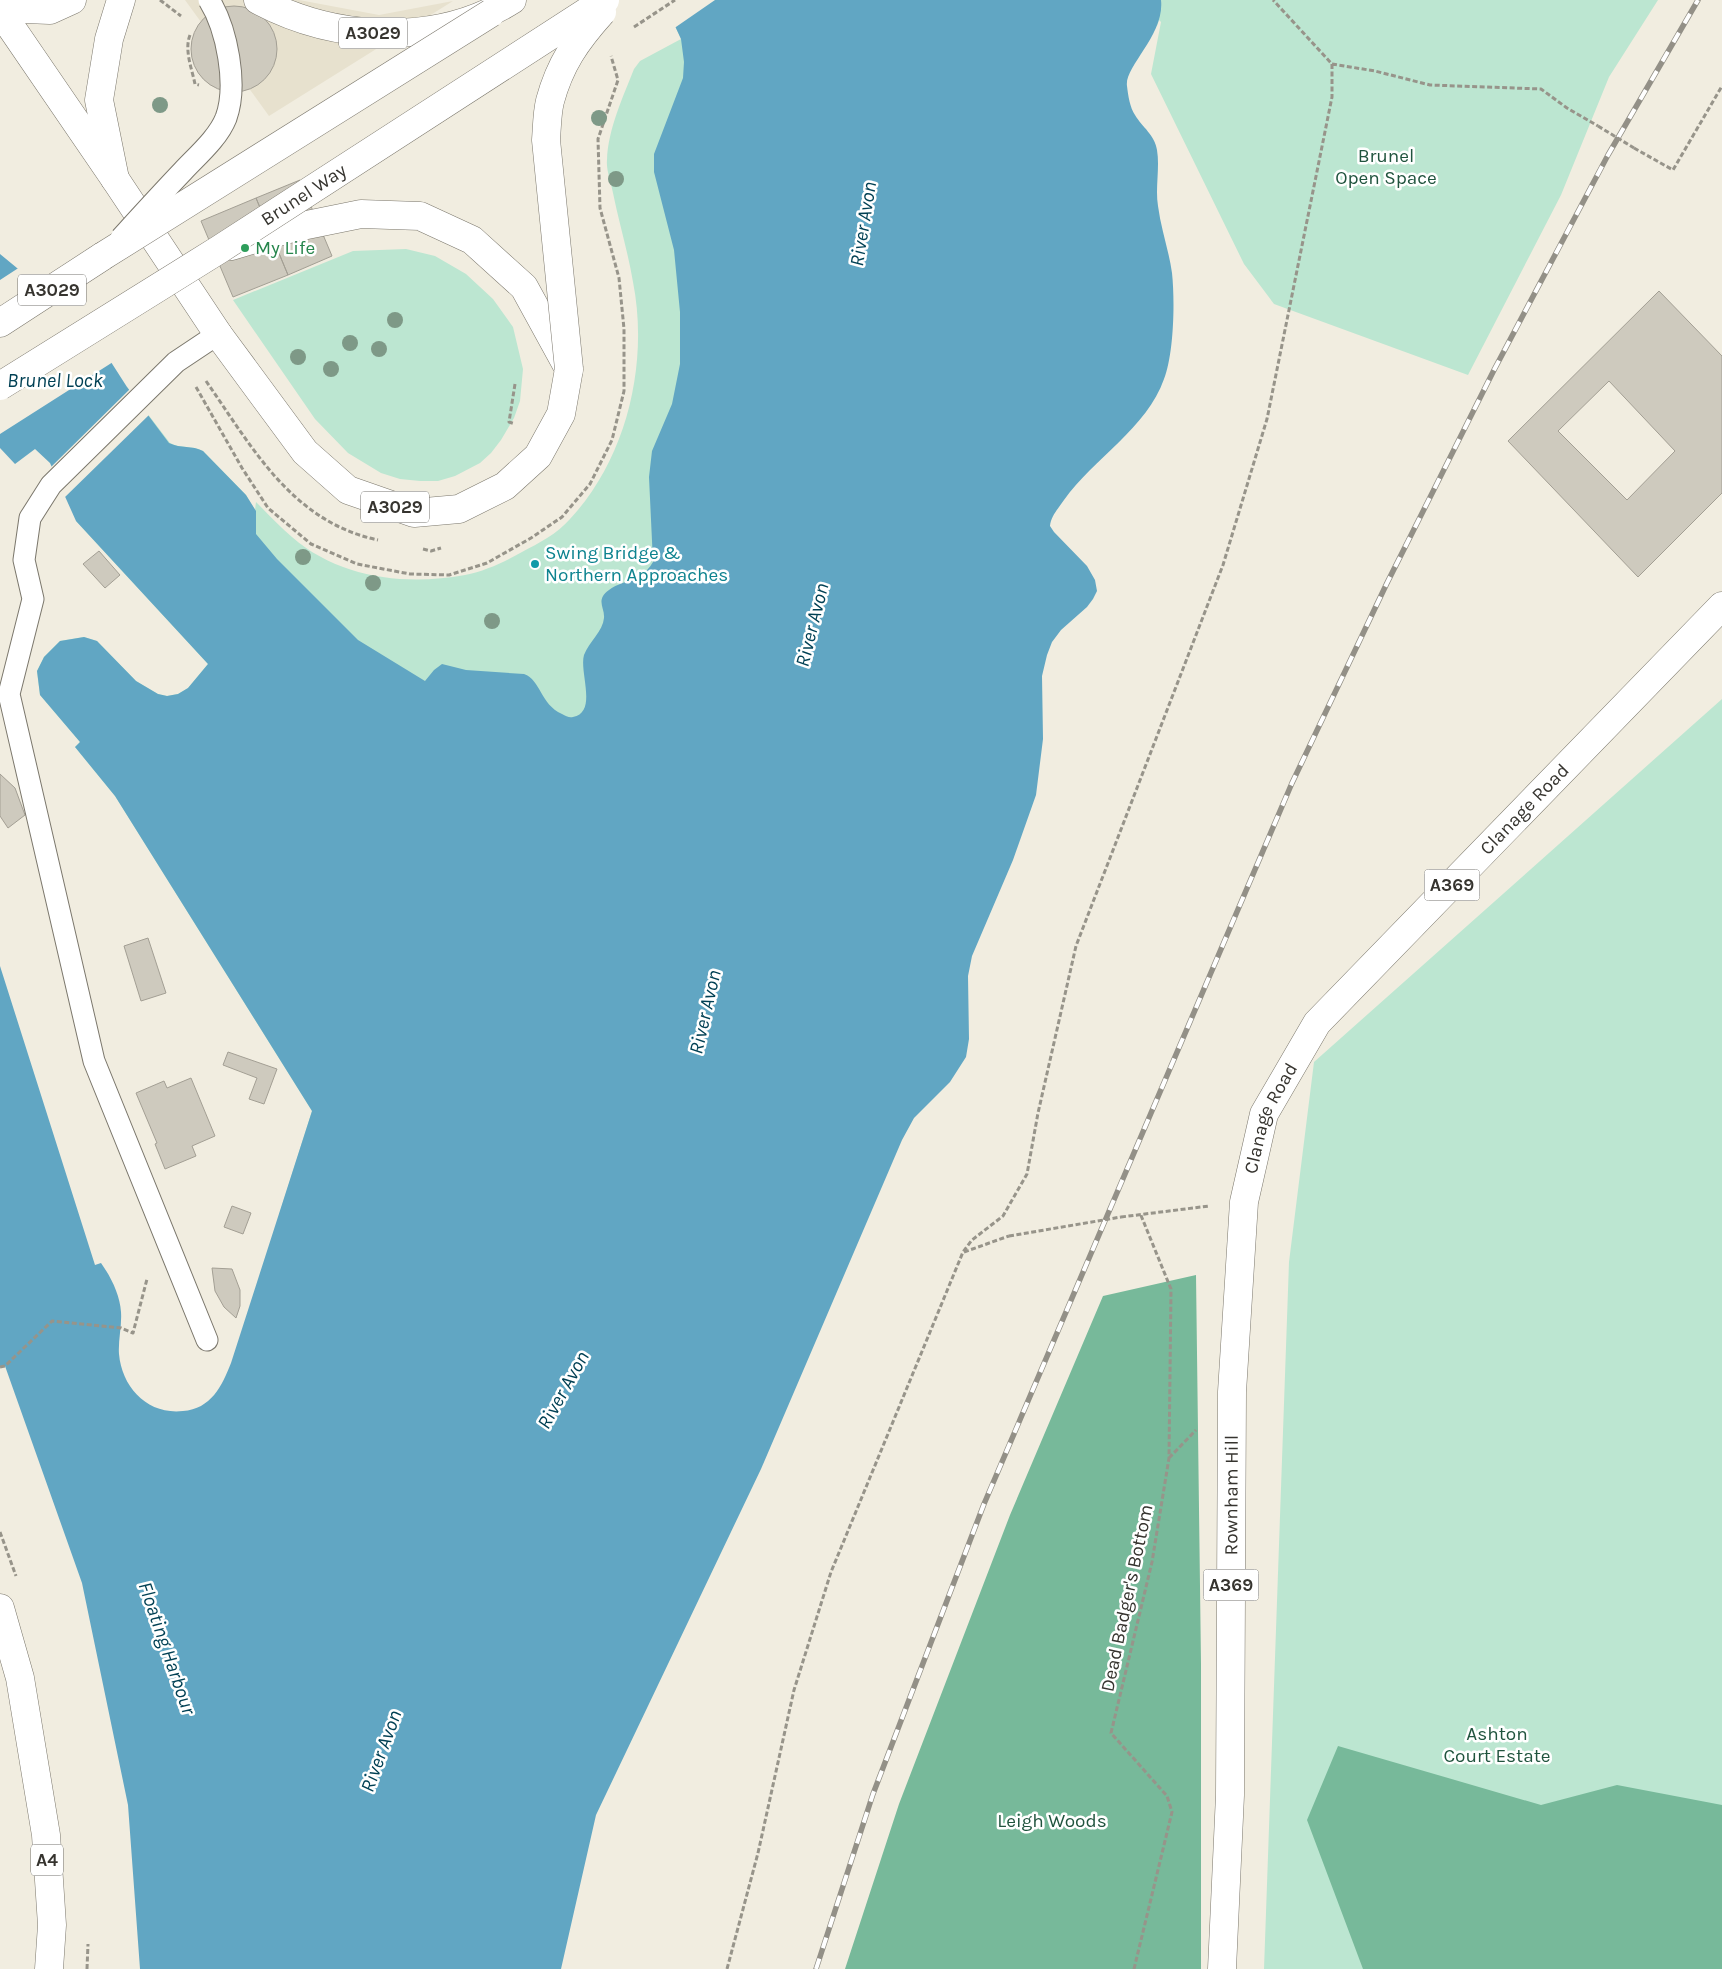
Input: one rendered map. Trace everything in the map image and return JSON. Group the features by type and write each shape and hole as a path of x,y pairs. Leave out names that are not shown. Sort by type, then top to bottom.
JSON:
{"main road":[{"path":"0,9 50,10 72,0"},
{"path":"115,179 100,100 109,39 121,0"},
{"name":"A3029","path":"258,0 289,15 314,23 371,33 410,32 450,26 501,7"},
{"name":"Brunel Way","path":"0,386 220,249 606,0"},
{"name":"A3029","path":"0,9 218,334 305,452 348,490 414,513 459,509 505,486 538,456 561,414 569,370 546,140 550,103 561,68 579,38 613,0"},
{"name":"A3029","path":"0,323 103,256 501,7"},
{"name":"A3029","path":"220,249 292,228 361,214 420,216 472,240 524,287 569,370"},
{"name":"Clanage Road","path":"1244,1202 1264,1114 1317,1023 1722,606"},
{"name":"Rownham Hill","path":"1222,1969 1230,1795 1232,1392 1244,1202"},
{"name":"A4","path":"0,1608 20,1678 46,1835 52,1925 49,1969"},
{"path":"0,1677 31,1753"}],"lane":[{"path":"103,256 210,143 226,118 231,89 227,50 218,15 210,0"},
{"path":"207,1340 94,1061 10,694 33,599 24,560 30,518 52,485 176,362 218,334"}],"path":[{"path":"160,0 187,20"},
{"path":"626,32 675,0"},
{"path":"1273,0 1332,64 1375,71 1430,85 1540,90 1672,170 1722,86"},
{"path":"190,33 187,41 195,84 203,87"},
{"path":"194,382 222,435 268,508 311,544 357,564 410,574 449,575 488,563 562,517 590,484 612,440 624,391 624,329 620,278 600,208 598,139 618,80 610,53"},
{"path":"727,1969 758,1853 794,1690 831,1572 963,1252 972,1240 1003,1216 1028,1174 1038,1113 1076,946 1223,564 1267,419 1332,98 1332,64"},
{"path":"204,378 265,467 308,508 342,529 357,535 385,541"},
{"path":"422,549 432,551 450,545"},
{"path":"963,1252 1008,1236 1140,1213 1244,1202"},
{"name":"Dead Badger's Bottom","path":"1134,1969 1172,1812 1167,1796 1111,1733 1152,1562 1169,1458 1172,1339 1171,1289 1140,1213"},
{"path":"0,1367 5,1366 52,1321 121,1328"}],"shaded area":[{"path":"185,0 299,0 379,15 453,1 269,116"}],"green space":[{"path":"663,0 823,0 790,373 279,1215 312,1111 115,796 75,747 80,742 40,695 37,671 44,657 60,641 84,637 97,641 136,681 158,694 167,696 178,694 188,688 208,664 76,521 81,501 127,387 170,443 203,451 246,495 255,510 256,502 287,533 310,551 330,562 352,570 396,579 442,578 465,575 487,569 554,534 570,519 590,495 606,468 619,439 629,408 638,345 637,313 631,271 608,172 608,148 613,125 634,69 640,61 681,39"},
{"name":"Brunel Open Space","path":"895,0 1658,0 1609,77 1561,195 1468,375 1274,304 1244,264 1151,74 1161,22 1159,20 1157,26 1141,30"},
{"path":"406,249 435,256 466,274 493,299 513,327 523,369 520,401 514,418 501,440 480,463 455,476 438,481 400,479 381,473 348,453 315,419 233,300 353,251"},
{"name":"Ashton Court Estate","path":"1722,699 1722,1969 1264,1969 1289,1262 1314,1062"},
{"name":"Leigh Woods","path":"1196,1275 1201,1664 1201,1969 845,1969 899,1804 1010,1515 1103,1296"},
{"path":"1338,1746 1541,1805 1617,1785 1722,1805 1722,1969 1363,1969 1307,1820"}],"water":[{"path":"663,0 1161,0 1161,13 1157,26 1132,69 1127,86 1133,112 1151,135 1157,150 1158,206 1171,265 1173,285 1173,327 1167,368 1156,397 1145,413 1133,428 1076,485 1057,510 1051,522 1050,526 1054,532 1087,566 1095,580 1097,591 1087,607 1061,630 1052,642 1047,655 1042,676 1043,739 1036,795 1013,860 972,956 968,976 969,1039 966,1057 950,1082 914,1118 902,1140 761,1469 596,1815 561,1969 140,1969 128,1805 82,1583 5,1366 0,1366 0,966 95,1265 101,1263 119,1299 121,1317 119,1354 125,1378 131,1388 148,1404 170,1411 193,1409 208,1401 224,1380 312,1111 115,796 75,747 80,742 40,695 37,671 44,657 60,641 84,637 97,641 136,681 158,694 167,696 178,694 188,688 208,664 76,521 50,463 35,449 15,464 0,448 0,254 34,282 102,348 127,387 169,443 203,451 246,495 256,511 256,534 277,559 358,640 425,681 442,664 466,670 524,674 534,681 545,699 555,710 568,717 573,717 580,714 585,708 584,655 603,623 602,597 615,586 642,575 653,562 649,477 652,451 672,404 680,364 680,312 674,250 654,172 654,154 683,78 684,62 681,39"}],"pier":[{"path":"660,0 715,0 673,29"},
{"name":"Brunel Lock","path":"20,267 103,347 113,362 0,434 0,280"},
{"path":"131,388 150,414 64,498 49,469"}],"building":[{"path":"234,6 250,9 258,13 270,25 274,33 277,49 274,65 270,73 258,85 250,89 234,92 218,89 210,85 198,73 194,65 191,49 194,33 198,25 210,13 218,9"},
{"path":"300,180 332,256 288,275 256,198"},
{"name":"My Life","path":"256,198 288,275 233,297 201,221"},
{"path":"1659,291 1722,356 1722,493 1638,577 1508,441","holes":["1609,381 1675,451 1627,500 1558,431"]},
{"path":"99,551 120,575 105,588 83,564"},
{"path":"0,774 15,788 25,815 8,828 0,816"},
{"path":"148,938 166,993 141,1001 124,946"},
{"path":"228,1052 277,1069 264,1104 249,1099 257,1078 223,1065"},
{"path":"191,1078 215,1136 192,1146 196,1156 165,1169 155,1144 157,1143 136,1093 164,1081 167,1088"},
{"path":"232,1206 251,1213 243,1234 224,1227"},
{"path":"212,1268 232,1269 240,1290 240,1306 236,1318 224,1307 215,1291"}],"railway":[{"path":"816,1969 873,1794 984,1504 1292,783 1387,583 1494,370 1608,155 1698,0"}],"place":[{"name":"My Life","path":"245,248"},
{"name":"Swing Bridge & Northern Approaches","path":"535,564"}],"water label":[{"name":"River Avon","path":"863,224"},
{"name":"River Avon","path":"812,625"},
{"name":"River Avon","path":"705,1012"},
{"name":"River Avon","path":"563,1390"},
{"name":"Floating Harbour","path":"167,1648"},
{"name":"River Avon","path":"381,1751"}]}
